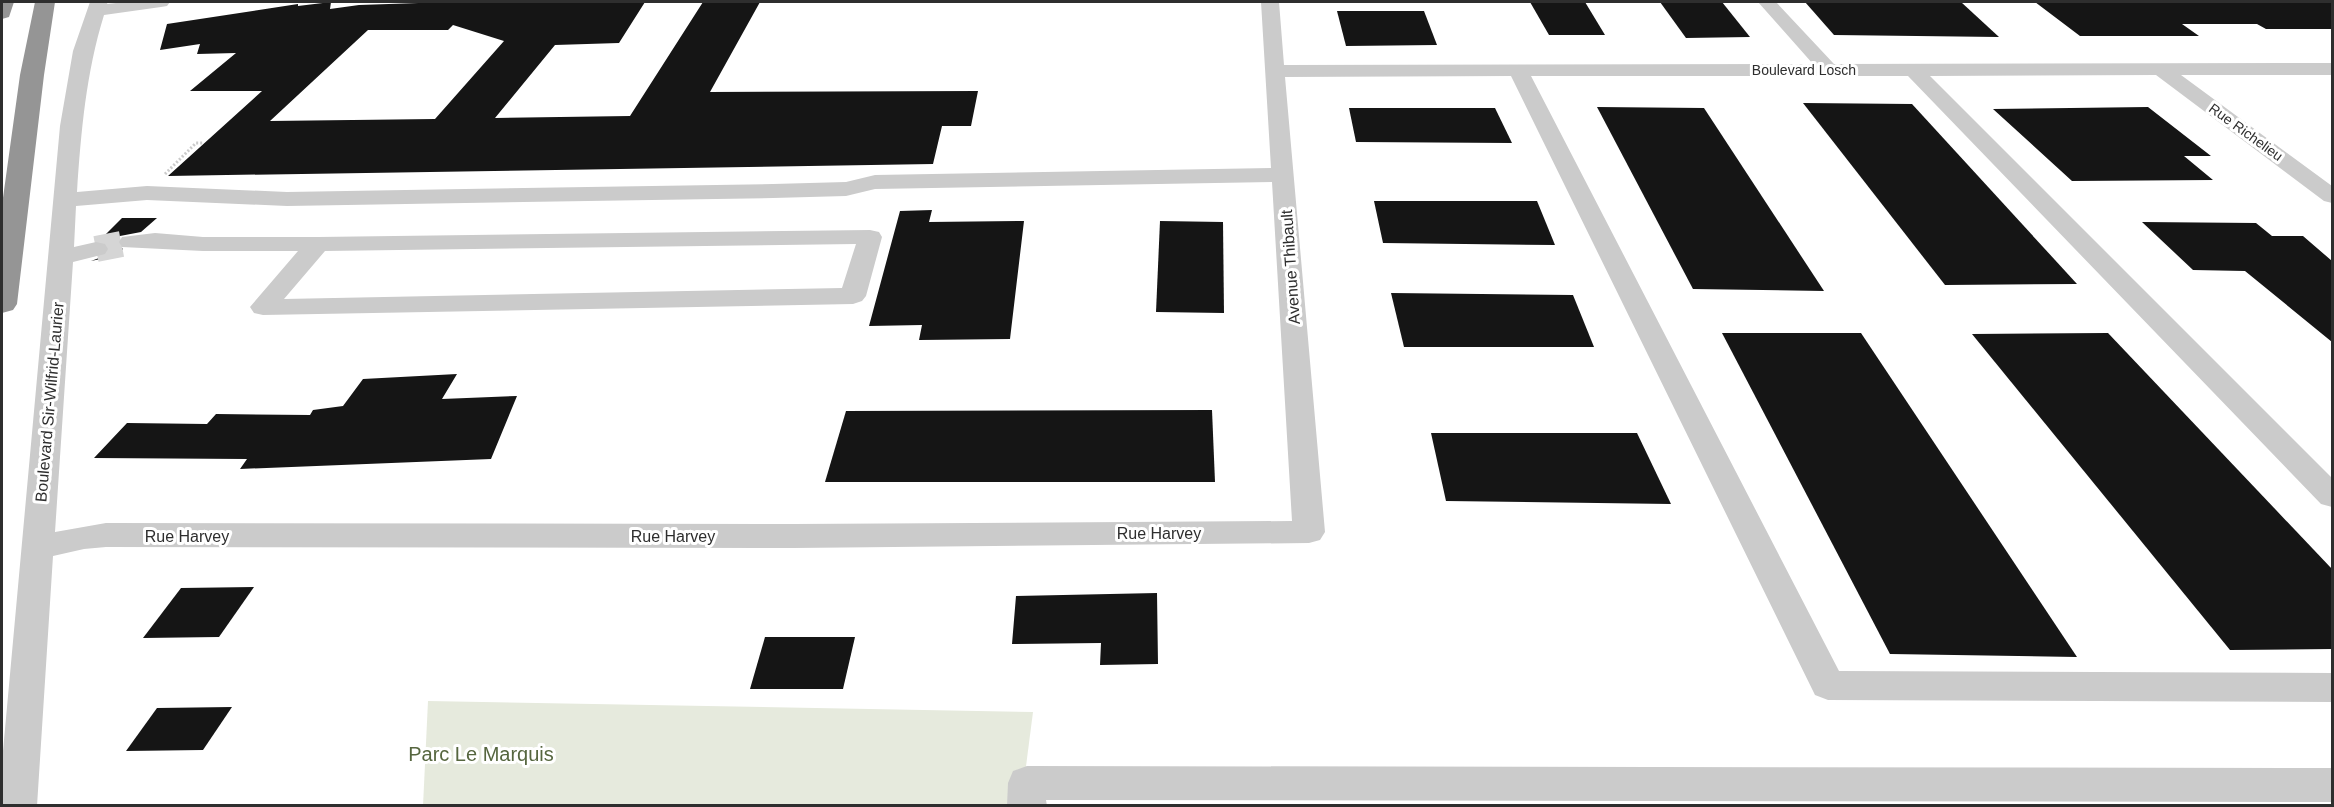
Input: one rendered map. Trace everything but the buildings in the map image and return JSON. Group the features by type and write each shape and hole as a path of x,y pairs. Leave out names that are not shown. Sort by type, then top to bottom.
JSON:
{"highway":[{"path":"2,13 4,2"},
{"path":"2,304 32,75 45,2"}],"street":[{"path":"97,7 161,2"},
{"name":"Avenue Thibault","path":"1270,2 1310,532"},
{"path":"1767,2 1829,70"},
{"name":"Boulevard Sir-Wilfrid-Laurier","path":"17,806 76,83 97,7"},
{"name":"Rue Richelieu","path":"2160,69 2332,196"},
{"name":"Boulevard Losch","path":"1275,71 2332,69"},
{"path":"1518,70 1828,685 2332,688"},
{"path":"1913,70 2332,496"},
{"path":"65,201 97,196 143,194 284,199 846,189 875,182 1283,175"},
{"path":"131,242 154,240 203,244 318,244 330,244 870,237 853,296 263,307 318,244"},
{"path":"61,257 96,249"},
{"name":"Rue Harvey","path":"37,548 84,537 106,536 794,536 1310,532"},
{"path":"1027,806 1027,783 2332,785"}],"path":[{"path":"156,174 165,174 196,143 204,143"}],"green space":[{"name":"Parc Le Marquis","path":"428,701 1033,712 1021,805 423,806"}],"tunnel":[{"path":"96,249 131,242"}]}
